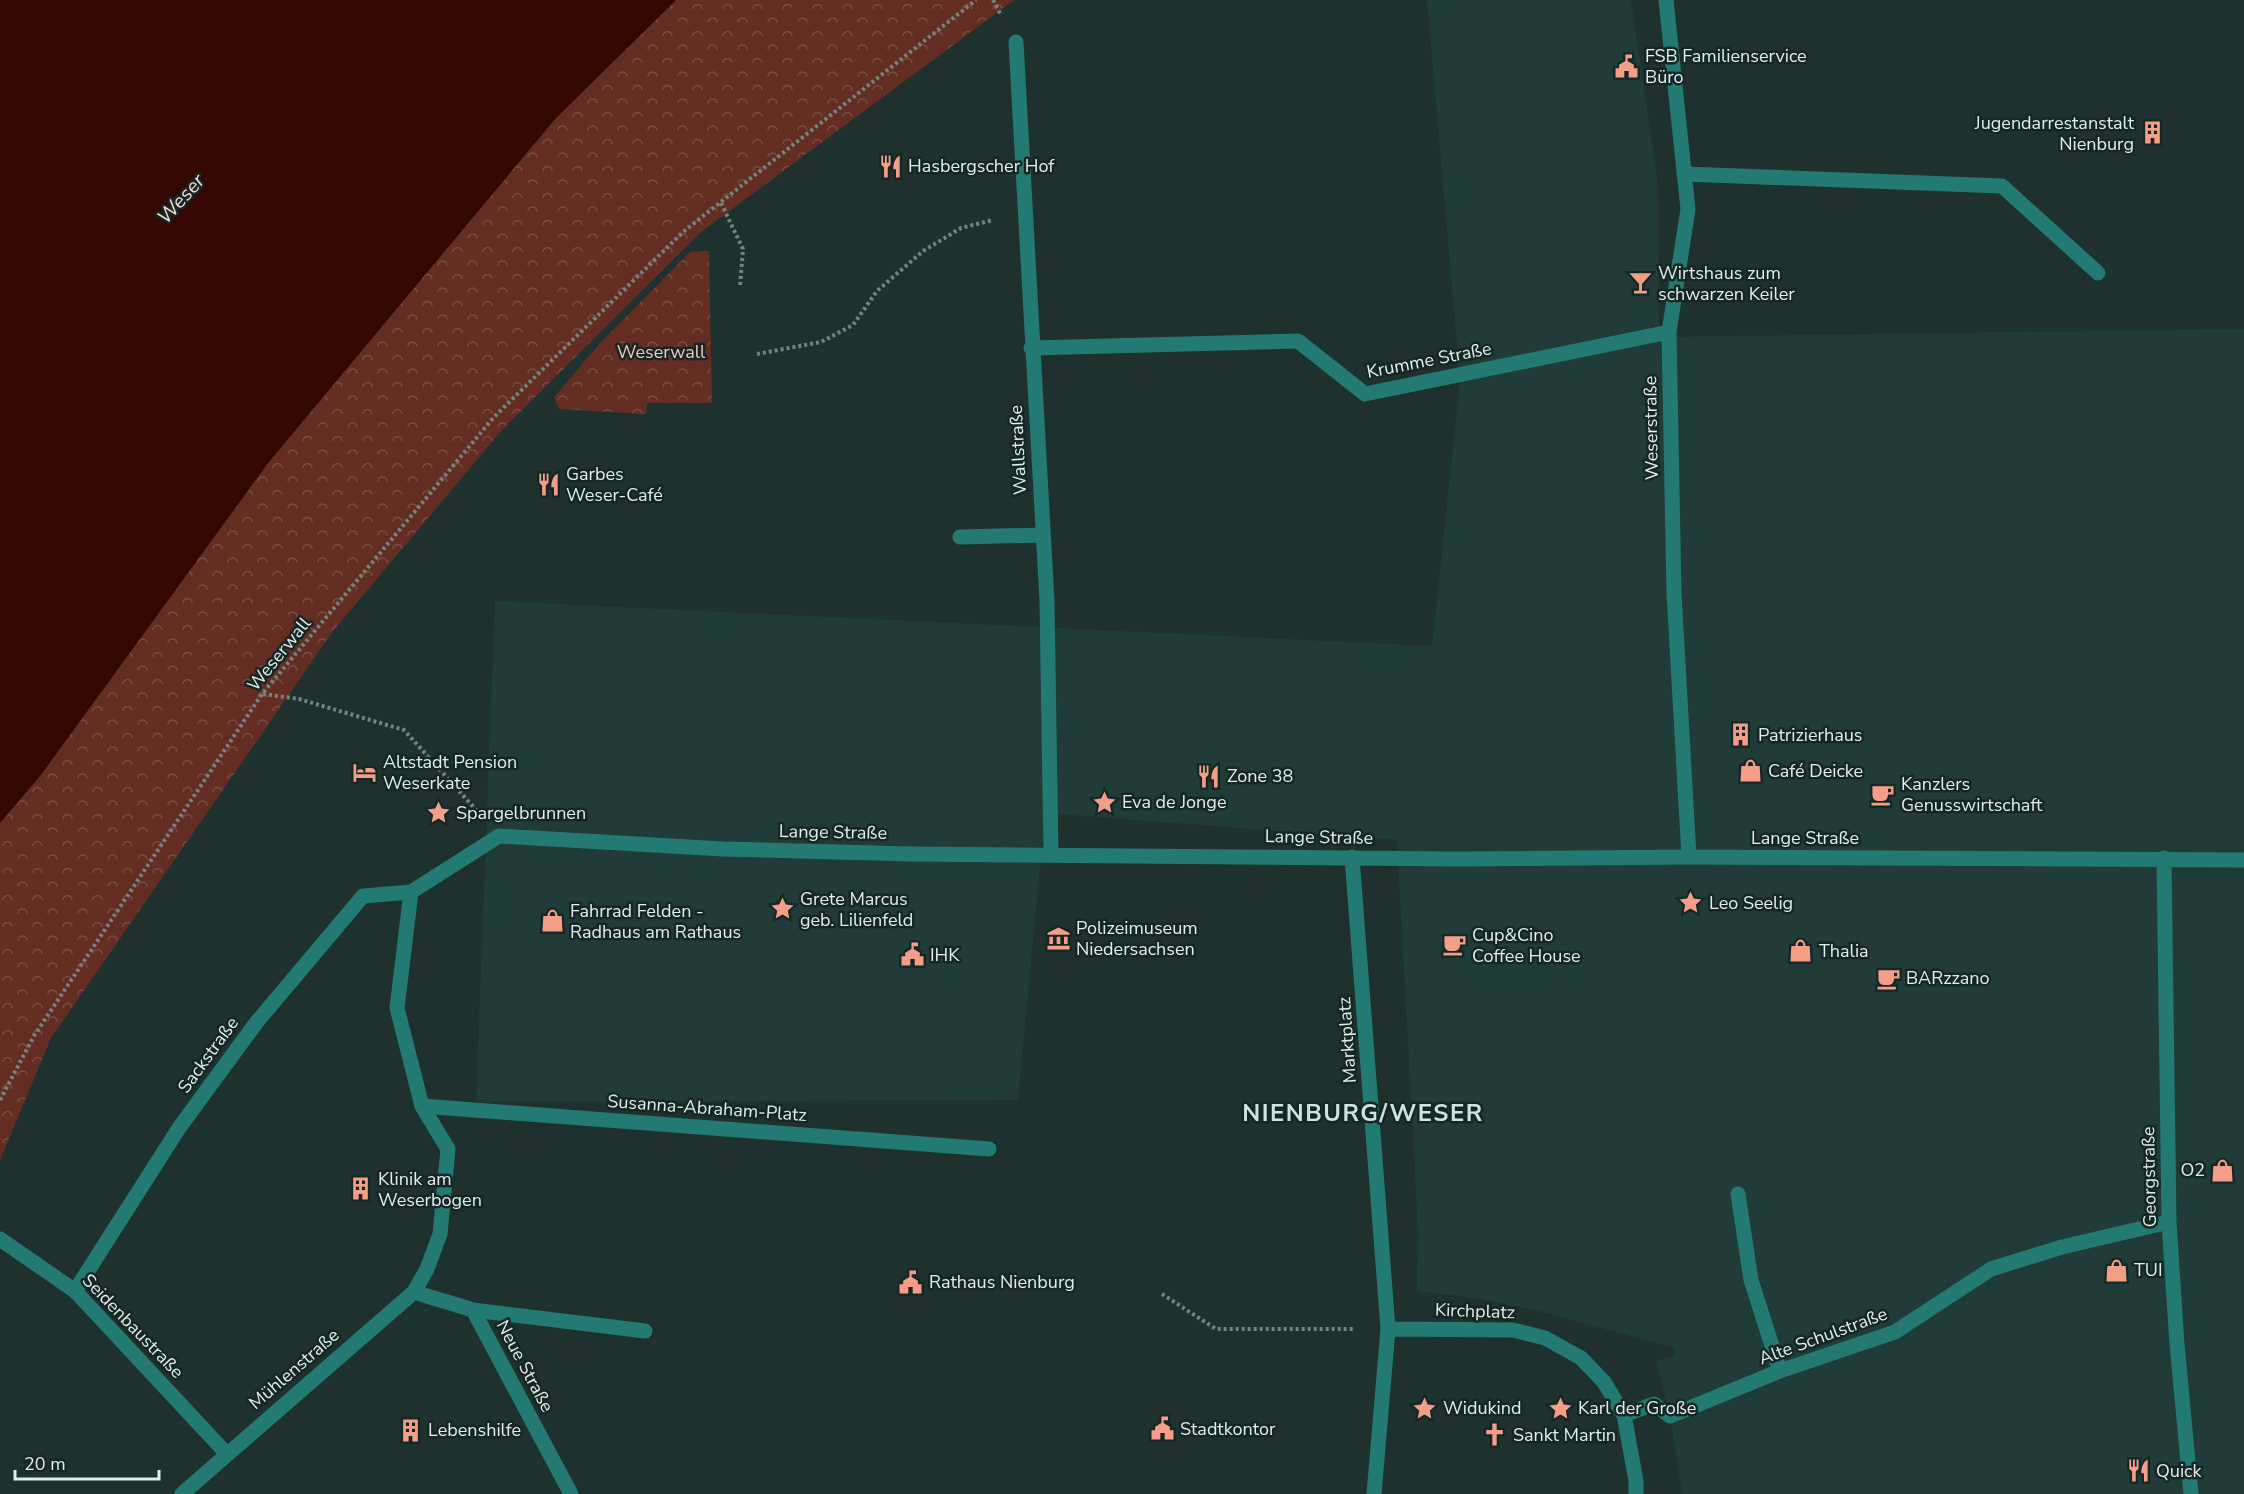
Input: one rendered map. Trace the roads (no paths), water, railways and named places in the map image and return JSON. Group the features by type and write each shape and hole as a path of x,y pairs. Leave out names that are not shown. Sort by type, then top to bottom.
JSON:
{"street":[{"name":"Weserstraße","path":"1666,0 1688,209 1669,332 1674,593 1689,857"},
{"name":"Wallstraße","path":"1016,42 1031,348 1047,601 1050,855"},
{"path":"1684,174 2002,186 2098,273"},
{"name":"Krumme Straße","path":"1031,348 1298,341 1365,394 1669,332"},
{"path":"960,537 1043,535"},
{"name":"Lange Straße","path":"411,892 499,836 723,849 1050,855 1456,860 1689,857 2244,860"},
{"name":"Marktplatz","path":"1352,857 1388,1329"},
{"name":"Georgstraße","path":"2164,858 2169,1222 2177,1344 2191,1494"},
{"path":"411,892 397,1008 422,1106"},
{"name":"Sackstraße","path":"75,1291 179,1128 259,1019 363,896 411,892"},
{"name":"Susanna-Abraham-Platz","path":"422,1106 989,1149"},
{"name":"Mühlenstraße","path":"182,1494 226,1453 414,1292 428,1269 440,1234 448,1149 422,1106"},
{"path":"1738,1194 1751,1280 1780,1371"},
{"name":"Alte Schulstraße","path":"1624,1415 1654,1404 1670,1416 1780,1371 1895,1332 1990,1269 2062,1247 2169,1222"},
{"name":"Seidenbaustraße","path":"0,1239 75,1291 226,1453"},
{"name":"Neue Straße","path":"414,1292 473,1310 571,1494"},
{"path":"473,1310 645,1331"},
{"path":"1374,1494 1388,1329"},
{"name":"Kirchplatz","path":"1388,1329 1513,1330 1545,1338 1581,1358 1604,1382 1624,1415 1636,1487"}],"water":[{"name":"Weser","path":"0,0 676,0 555,119 268,463 40,776 0,823"}],"place":[{"name":"FSB Familienservice Büro","path":"1627,66"},
{"name":"Jugendarrestanstalt Nienburg","path":"2152,133"},
{"name":"Hasbergscher Hof","path":"890,166"},
{"name":"Wirtshaus zum schwarzen Keiler","path":"1640,283"},
{"name":"Garbes Weser-Café","path":"548,484"},
{"name":"Patrizierhaus","path":"1740,735"},
{"name":"Café Deicke","path":"1750,771"},
{"name":"Altstadt Pension Weserkate","path":"365,772"},
{"name":"Zone 38","path":"1209,776"},
{"name":"Kanzlers Genusswirtschaft","path":"1883,794"},
{"name":"Eva de Jonge","path":"1104,802"},
{"name":"Spargelbrunnen","path":"438,813"},
{"name":"Leo Seelig","path":"1691,903"},
{"name":"Grete Marcus geb. Lilienfeld","path":"782,909"},
{"name":"Fahrrad Felden - Radhaus am Rathaus","path":"552,921"},
{"name":"Polizeimuseum Niedersachsen","path":"1058,938"},
{"name":"Cup&Cino Coffee House","path":"1454,945"},
{"name":"Thalia","path":"1801,951"},
{"name":"IHK","path":"912,955"},
{"name":"BARzzano","path":"1888,978"},
{"name":"O2","path":"2223,1170"},
{"name":"Klinik am Weserbogen","path":"360,1189"},
{"name":"TUI","path":"2116,1270"},
{"name":"Rathaus Nienburg","path":"911,1282"},
{"name":"Widukind","path":"1425,1408"},
{"name":"Karl der Große","path":"1560,1408"},
{"name":"Stadtkontor","path":"1162,1429"},
{"name":"Lebenshilfe","path":"410,1430"},
{"name":"Sankt Martin","path":"1495,1435"},
{"name":"Quick","path":"2138,1471"}],"district":[{"name":"NIENBURG/WESER","path":"1363,1113"}],"park label":[{"name":"Weserwall","path":"661,352"}]}
